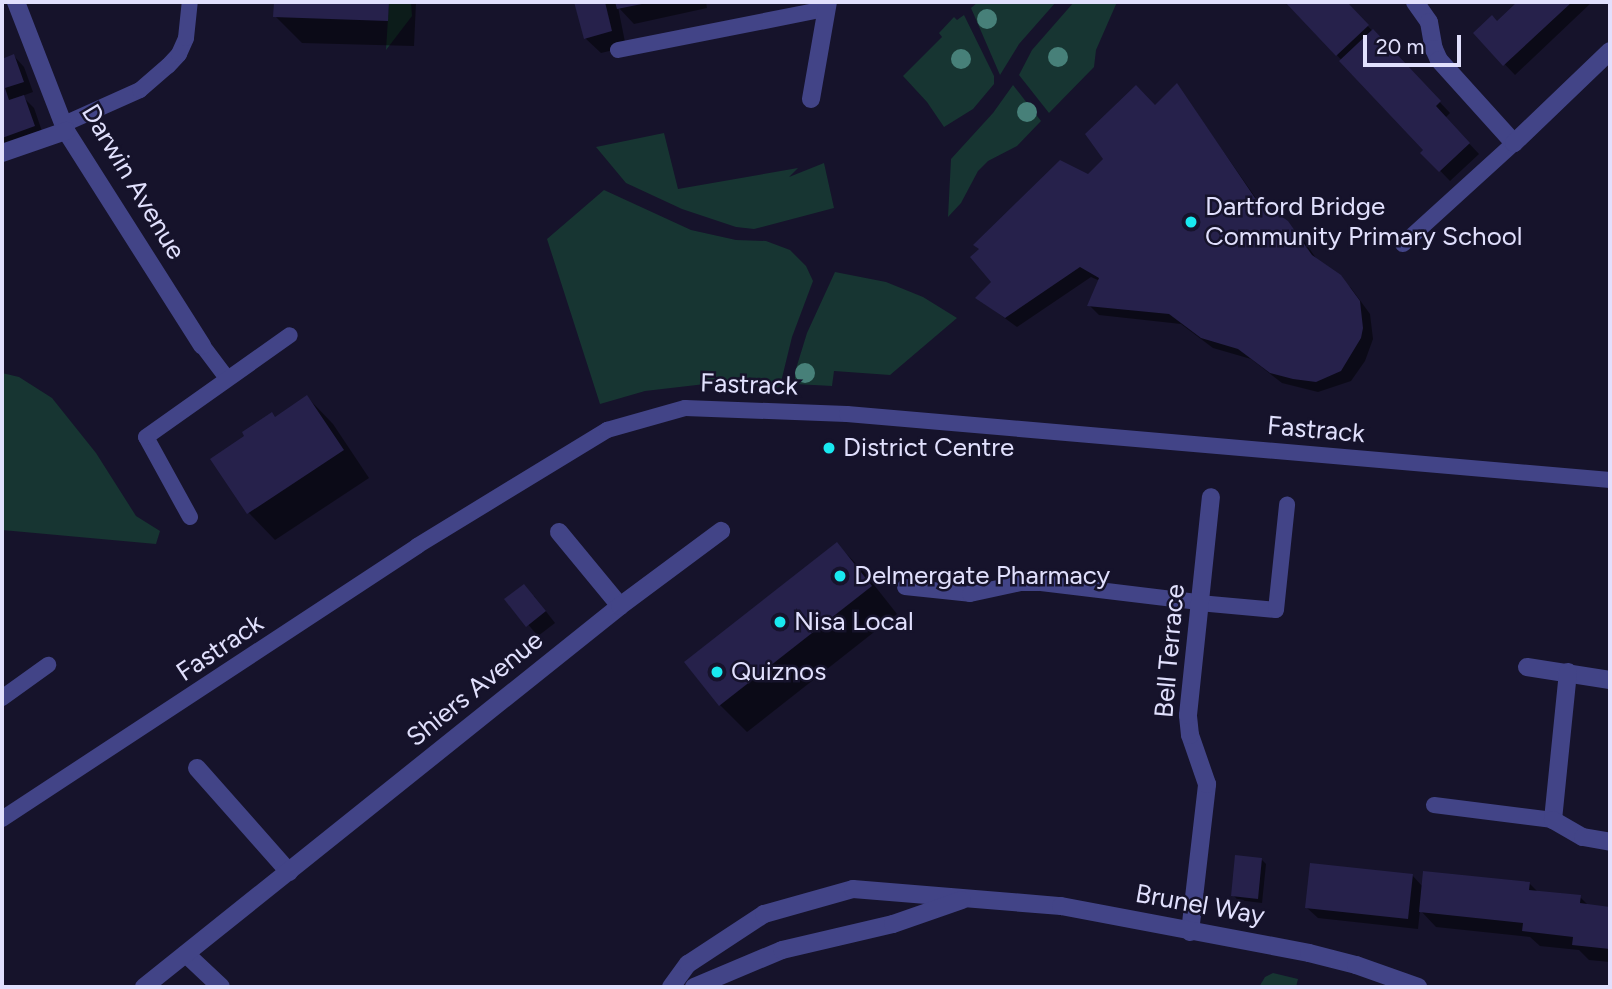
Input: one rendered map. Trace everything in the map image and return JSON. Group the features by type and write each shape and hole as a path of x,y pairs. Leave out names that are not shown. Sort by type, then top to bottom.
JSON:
{"street":[{"name":"Darwin Avenue","path":"16,2 65,127 202,345"},
{"path":"1415,2 1429,22 1434,49 1440,60 1514,143 1610,51"},
{"path":"811,99 826,5"},
{"path":"2,153 65,127"},
{"name":"Bell Terrace","path":"1190,932 1207,790 1188,725 1211,497"},
{"name":"Shiers Avenue","path":"144,987 620,607 721,531"},
{"path":"559,532 620,607"},
{"path":"1528,667 1568,671 1610,680"},
{"path":"1568,671 1553,820 1583,837 1610,842"},
{"path":"197,768 289,872"},
{"name":"Brunel Way","path":"671,987 688,964 764,914 853,889 1061,906 1309,953 1356,965 1418,987"},
{"name":"Brunel Way","path":"694,987 782,950 893,923 969,898"},
{"path":"186,954 221,987"}],"lane":[{"path":"65,127 140,90 168,66 179,54 186,38 190,2"},
{"path":"618,50 826,5"},
{"path":"1403,244 1514,143"},
{"path":"190,517 146,437 226,377 290,335"},
{"path":"202,345 226,377"},
{"name":"Fastrack","path":"2,820 417,546 607,430 685,408 847,414 1610,480"},
{"path":"905,587 970,594 1021,583 1041,583 1276,610 1287,505"},
{"path":"2,698 48,665"},
{"path":"1434,805 1553,820"}],"green space":[{"path":"389,2 411,2 412,16 386,50"},
{"path":"978,2 1056,2 1019,44 1000,75 971,8"},
{"path":"1074,2 1117,2 1096,50 1094,67 1049,113 1019,75 1032,50"},
{"path":"964,15 994,76 994,84 973,109 944,127 927,102 903,76 942,37 939,33 954,17 957,20"},
{"path":"1013,85 1041,121 1017,146 988,161 978,171 961,203 948,217 951,159 993,113"},
{"path":"664,133 678,189 798,168 789,177 824,163 834,208 754,229 736,227 682,209 626,183 596,147"},
{"path":"604,190 691,230 736,240 766,241 790,250 806,266 813,281 792,337 780,386 775,389 731,381 645,391 600,404 547,239"},
{"path":"835,272 886,282 923,297 957,318 890,375 834,371 832,386 795,384 795,372 807,333"},
{"path":"2,373 19,377 52,398 96,453 136,516 160,531 156,544 2,530"},
{"path":"1273,973 1298,979 1296,987 1259,987 1265,977"}],"building":[{"path":"274,2 389,2 388,21 273,17"},
{"path":"574,2 605,2 612,31 584,39"},
{"path":"615,2 647,2 647,3 617,9"},
{"path":"1285,2 1347,2 1369,25 1336,56"},
{"path":"1517,2 1572,2 1503,66 1473,33 1492,15 1497,21"},
{"path":"1373,29 1441,101 1436,106 1470,143 1439,172 1420,153 1423,150 1339,61"},
{"path":"14,54 24,82 5,88 9,100 24,95 35,126 2,138 2,59"},
{"path":"1177,83 1255,198 1288,221 1312,255 1341,275 1360,301 1363,328 1361,338 1341,371 1316,382 1293,379 1270,373 1238,349 1201,338 1169,314 1087,306 1099,278 1080,267 1005,318 975,298 991,282 970,257 979,249 973,245 1060,160 1088,174 1103,159 1085,134 1136,85 1155,105"},
{"path":"307,395 344,450 247,514 210,459 244,436 242,432 272,412 275,417"},
{"path":"837,542 872,586 719,706 684,662"},
{"path":"524,584 546,611 526,627 504,599"},
{"path":"1235,855 1262,858 1258,899 1231,896"},
{"path":"1310,863 1413,874 1408,919 1305,908"},
{"path":"1423,871 1530,882 1529,890 1581,895 1580,903 1610,907 1610,949 1572,945 1573,937 1522,931 1523,923 1419,912"}],"place":[{"name":"Dartford Bridge Community Primary School","path":"1191,222"},
{"name":"District Centre","path":"829,448"},
{"name":"Delmergate Pharmacy","path":"840,576"},
{"name":"Nisa Local","path":"780,622"},
{"name":"Quiznos","path":"717,672"}]}
